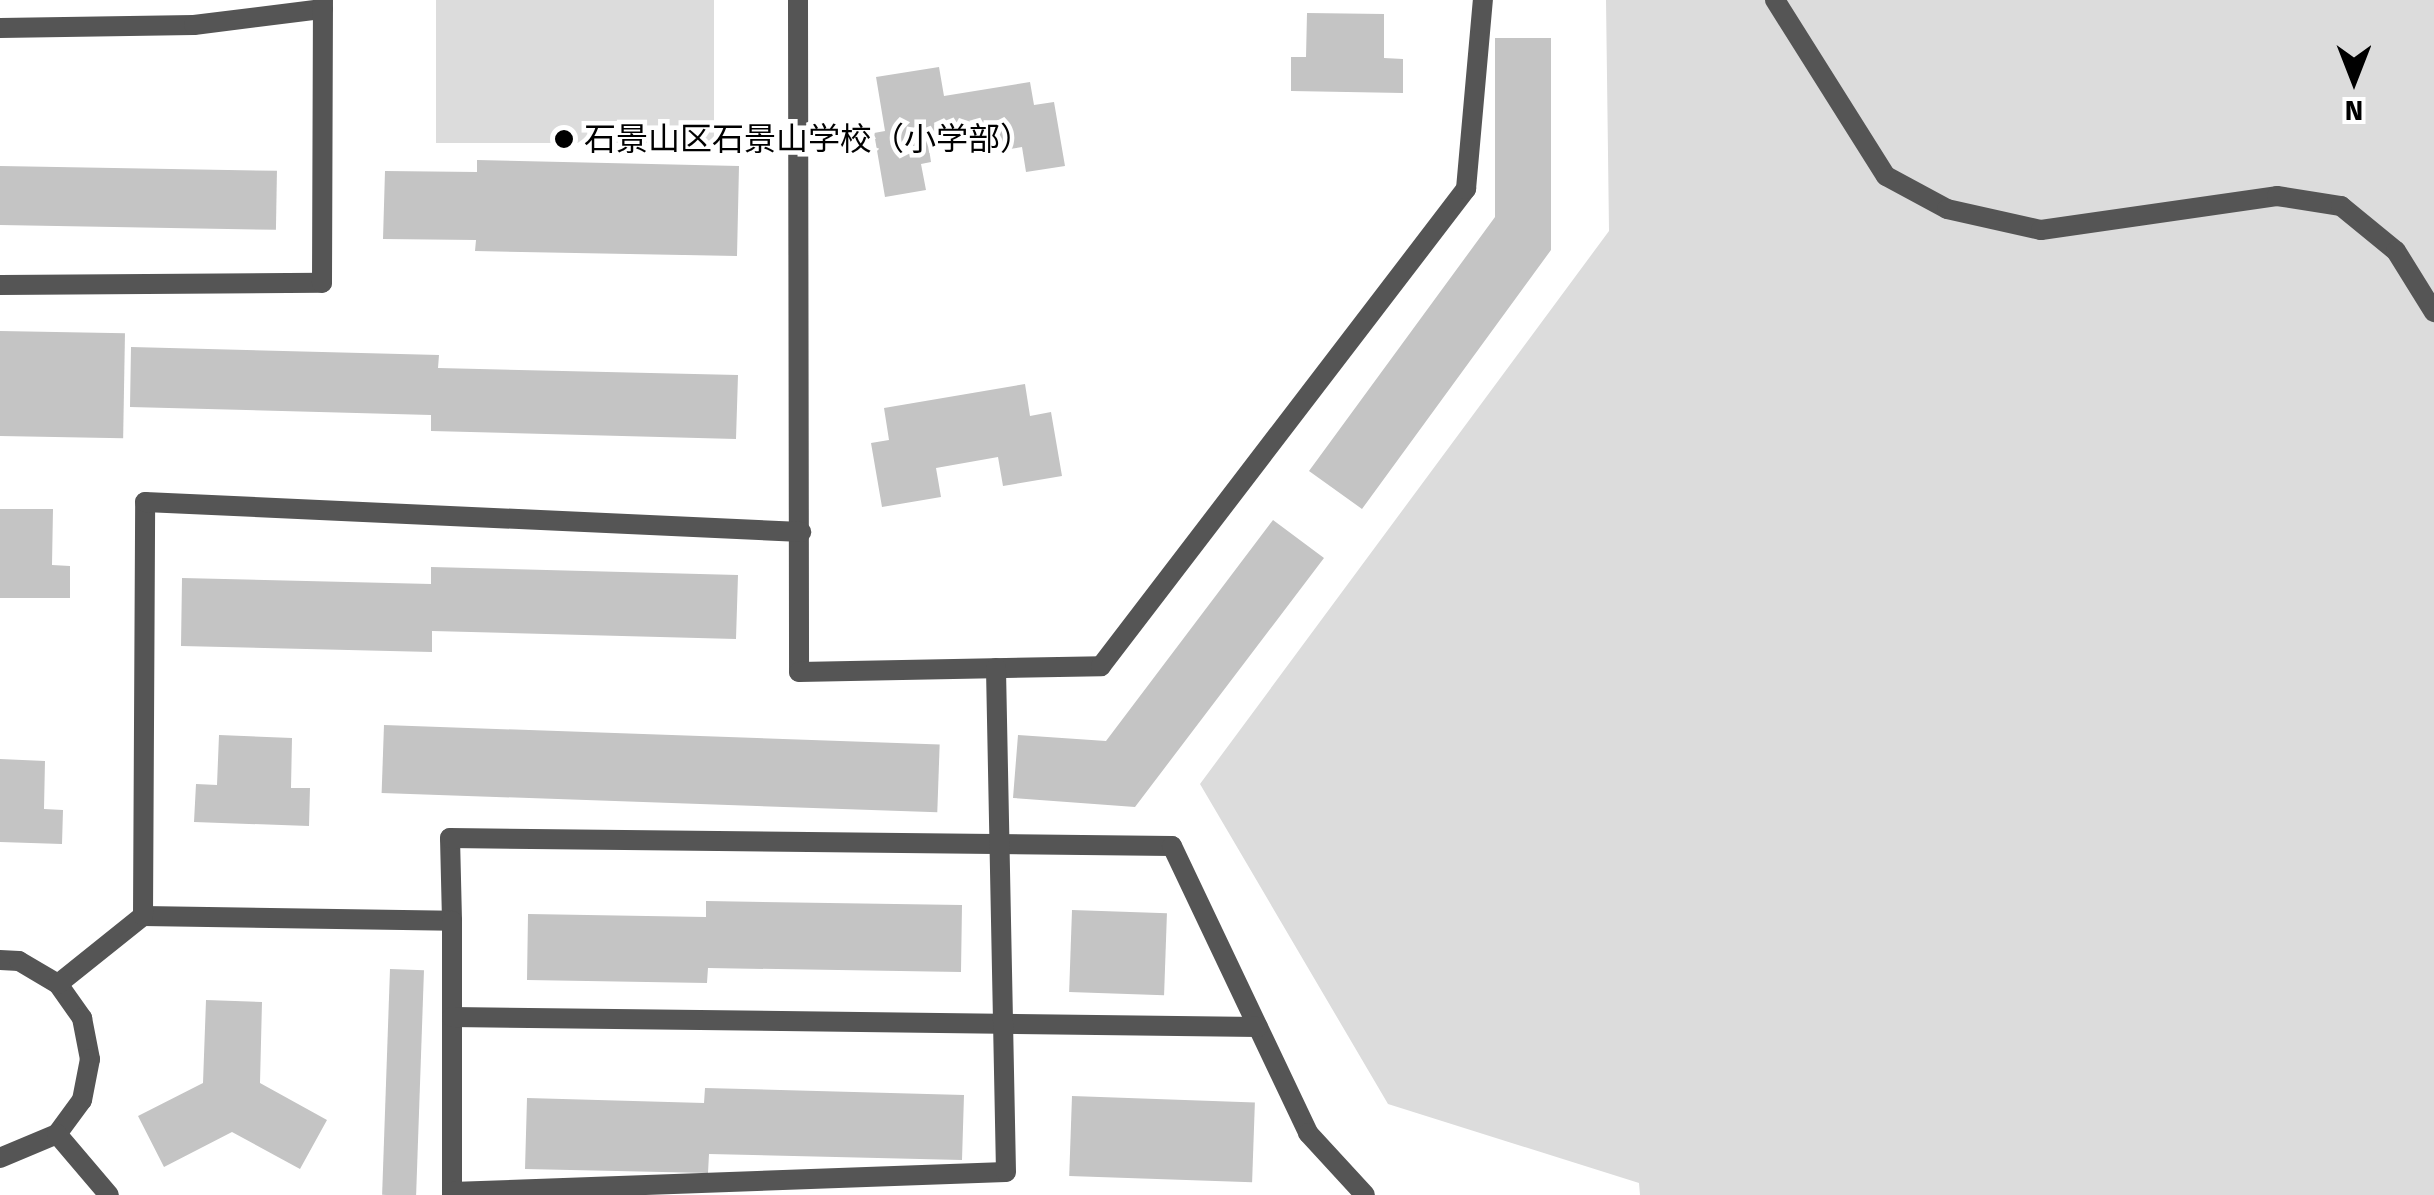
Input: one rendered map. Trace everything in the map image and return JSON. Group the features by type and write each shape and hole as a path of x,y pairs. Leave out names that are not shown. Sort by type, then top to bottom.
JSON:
{"street":[{"path":"798,0 799,672 1101,666 1466,188 1483,0"},
{"path":"1775,0 1886,176 1947,209 2041,230 2276,196 2341,206 2396,252 2434,312"},
{"path":"0,28 194,25 323,5 322,283 0,285"},
{"path":"143,916 145,502 801,532"},
{"path":"996,668 999,839 1006,1172 452,1193 450,838 999,839 1172,846 1308,1133 1365,1195"},
{"path":"58,984 143,916 452,921"},
{"path":"0,960 19,961 58,984 82,1018 90,1059 82,1100 57,1134 0,1158"},
{"path":"452,1018 1258,1027"},
{"path":"57,1134 109,1195"}],"shaded area":[{"path":"436,0 714,0 714,143 436,143"},
{"path":"1606,0 2434,0 2434,1195 1640,1195 1639,1183 1388,1104 1200,784 1609,231"}],"building":[{"path":"1307,13 1384,14 1384,58 1403,59 1403,93 1291,91 1291,57 1306,57"},
{"path":"1495,38 1551,38 1551,250 1362,509 1309,471 1495,217"},
{"path":"939,67 944,96 1030,82 1034,105 1054,102 1065,166 1026,172 1022,147 991,152 989,138 929,149 931,162 921,164 926,190 885,197 874,133 885,131 876,77"},
{"path":"477,160 739,166 737,256 475,251 476,240 383,239 385,171 477,172"},
{"path":"0,166 277,171 276,230 0,225"},
{"path":"0,331 125,333 123,438 0,436"},
{"path":"131,347 439,355 438,368 738,375 736,439 431,431 431,415 130,407"},
{"path":"1025,384 1030,416 1051,412 1062,476 1003,486 998,457 936,468 941,497 882,507 871,443 889,440 884,408"},
{"path":"0,509 53,509 52,565 70,566 70,598 0,598"},
{"path":"1273,520 1324,558 1135,807 1013,798 1018,735 1106,741"},
{"path":"431,567 738,575 736,639 432,631 432,652 181,646 182,578 431,584"},
{"path":"384,725 940,744 937,812 382,793"},
{"path":"219,735 292,738 291,788 310,788 309,826 194,822 196,784 217,785"},
{"path":"0,759 45,761 44,809 63,810 62,844 0,842"},
{"path":"706,901 962,905 961,972 708,968 707,983 527,980 528,914 706,917"},
{"path":"1072,910 1167,913 1164,995 1069,992"},
{"path":"390,969 424,970 416,1195 382,1195"},
{"path":"206,1000 262,1002 260,1083 327,1120 300,1169 232,1132 164,1167 138,1116 203,1083"},
{"path":"705,1088 964,1095 962,1160 709,1154 708,1173 525,1169 527,1098 704,1103"},
{"path":"1072,1096 1255,1102 1252,1182 1069,1176"}],"place":[{"name":"石景山区石景山学校（小学部）","path":"564,139"}]}
